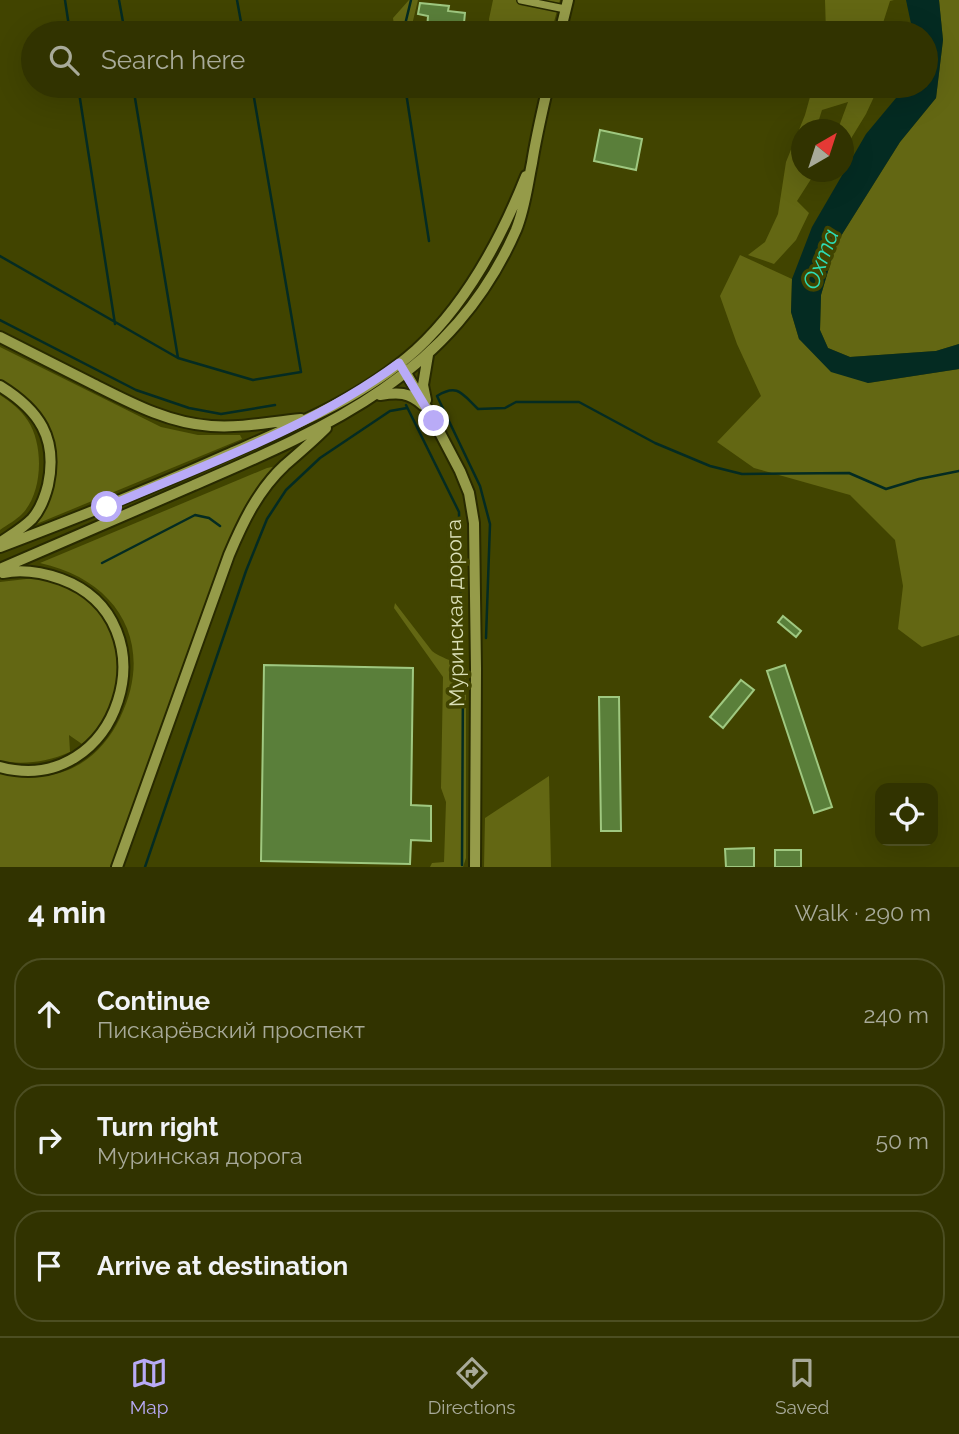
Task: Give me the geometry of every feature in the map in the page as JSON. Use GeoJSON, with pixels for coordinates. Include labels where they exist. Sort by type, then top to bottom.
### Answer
{"type":"FeatureCollection","features":[{"type":"Feature","properties":{"kind":"street"},"geometry":{"type":"LineString","coordinates":[[521,0],[567,4]]}},
{"type":"Feature","properties":{"kind":"street"},"geometry":{"type":"LineString","coordinates":[[0,571],[284,446],[374,396],[428,355],[470,308],[494,272],[523,212],[545,98]]}},
{"type":"Feature","properties":{"kind":"street"},"geometry":{"type":"LineString","coordinates":[[0,545],[107,507],[311,418],[355,394],[399,363],[432,333],[466,290],[510,216],[531,165]]}},
{"type":"Feature","properties":{"kind":"street"},"geometry":{"type":"LineString","coordinates":[[0,337],[153,413],[185,423],[256,426],[311,418]]}},
{"type":"Feature","properties":{"kind":"street"},"geometry":{"type":"LineString","coordinates":[[428,355],[423,385],[428,410]]}},
{"type":"Feature","properties":{"kind":"street","name":"Муринская дорога"},"geometry":{"type":"LineString","coordinates":[[399,363],[428,410],[460,471],[469,494],[474,523],[475,867]]}},
{"type":"Feature","properties":{"kind":"street"},"geometry":{"type":"LineString","coordinates":[[0,386],[21,399],[38,418],[47,436],[51,458],[46,495],[39,509],[32,519],[0,545]]}},
{"type":"Feature","properties":{"kind":"street"},"geometry":{"type":"LineString","coordinates":[[374,396],[395,392],[407,394],[428,410]]}},
{"type":"Feature","properties":{"kind":"street"},"geometry":{"type":"LineString","coordinates":[[117,867],[244,520],[261,492],[283,467],[314,441],[333,420]]}},
{"type":"Feature","properties":{"kind":"street"},"geometry":{"type":"LineString","coordinates":[[0,571],[19,570],[47,574],[71,583],[91,595],[101,606],[117,634],[125,659],[125,672],[117,705],[98,739],[81,754],[64,764],[46,769],[23,771],[0,766]]}},
{"type":"Feature","properties":{"kind":"shaded area"},"geometry":{"type":"Polygon","coordinates":[[[409,0],[418,0],[413,21],[393,21],[393,18],[409,0]]]}},
{"type":"Feature","properties":{"kind":"shaded area"},"geometry":{"type":"Polygon","coordinates":[[[493,0],[560,0],[554,21],[489,19],[493,0]]]}},
{"type":"Feature","properties":{"kind":"shaded area"},"geometry":{"type":"Polygon","coordinates":[[[825,0],[894,0],[890,1],[884,21],[826,21],[825,0]]]}},
{"type":"Feature","properties":{"kind":"shaded area"},"geometry":{"type":"Polygon","coordinates":[[[939,0],[959,0],[959,344],[936,351],[850,357],[828,348],[820,330],[821,295],[836,244],[900,142],[938,98],[943,40],[939,0]]]}},
{"type":"Feature","properties":{"kind":"shaded area"},"geometry":{"type":"Polygon","coordinates":[[[810,98],[873,98],[854,134],[854,119],[842,119],[848,102],[822,110],[819,119],[803,119],[810,98]]]}},
{"type":"Feature","properties":{"kind":"shaded area"},"geometry":{"type":"Polygon","coordinates":[[[791,150],[791,182],[809,182],[797,201],[809,213],[796,240],[774,264],[748,255],[765,242],[778,214],[786,162],[791,150]]]}},
{"type":"Feature","properties":{"kind":"shaded area"},"geometry":{"type":"Polygon","coordinates":[[[740,255],[792,279],[791,312],[799,339],[868,383],[959,369],[959,635],[922,647],[898,629],[903,586],[895,540],[850,495],[754,468],[717,442],[761,396],[737,344],[720,296],[740,255]]]}},
{"type":"Feature","properties":{"kind":"shaded area"},"geometry":{"type":"Polygon","coordinates":[[[0,347],[161,427],[198,435],[240,435],[242,439],[34,525],[32,523],[40,512],[50,432],[40,413],[22,394],[0,380],[0,347]]]}},
{"type":"Feature","properties":{"kind":"shaded area"},"geometry":{"type":"Polygon","coordinates":[[[0,395],[28,421],[37,443],[39,469],[29,505],[20,516],[0,530],[0,395]]]}},
{"type":"Feature","properties":{"kind":"shaded area"},"geometry":{"type":"Polygon","coordinates":[[[277,466],[243,511],[223,558],[111,867],[0,867],[0,773],[51,775],[77,766],[92,755],[105,742],[120,718],[130,691],[134,665],[131,641],[123,619],[109,600],[90,584],[67,572],[40,563],[277,466]]]}},
{"type":"Feature","properties":{"kind":"shaded area"},"geometry":{"type":"Polygon","coordinates":[[[35,578],[77,592],[101,613],[115,643],[117,677],[114,694],[101,725],[82,744],[69,735],[70,752],[36,762],[0,761],[0,582],[35,578]]]}},
{"type":"Feature","properties":{"kind":"shaded area"},"geometry":{"type":"Polygon","coordinates":[[[395,603],[432,651],[453,662],[466,674],[466,858],[463,867],[430,867],[432,863],[444,862],[446,802],[441,788],[443,677],[394,608],[395,603]]]}},
{"type":"Feature","properties":{"kind":"shaded area"},"geometry":{"type":"Polygon","coordinates":[[[549,776],[551,867],[484,867],[485,818],[549,776]]]}},
{"type":"Feature","properties":{"kind":"water"},"geometry":{"type":"Polygon","coordinates":[[[906,0],[939,0],[943,40],[938,81],[938,21],[910,21],[906,0]]]}},
{"type":"Feature","properties":{"kind":"water","name":"Охта"},"geometry":{"type":"Polygon","coordinates":[[[896,98],[936,98],[900,142],[836,244],[821,295],[820,330],[828,348],[850,357],[936,351],[959,344],[959,369],[868,383],[831,372],[799,339],[791,312],[792,279],[812,227],[838,182],[854,182],[854,155],[866,134],[896,98]]]}},
{"type":"Feature","properties":{"kind":"building"},"geometry":{"type":"Polygon","coordinates":[[[420,3],[449,6],[448,11],[465,13],[464,21],[428,21],[428,16],[418,14],[420,3]]]}},
{"type":"Feature","properties":{"kind":"building"},"geometry":{"type":"Polygon","coordinates":[[[600,130],[642,139],[636,170],[594,161],[600,130]]]}},
{"type":"Feature","properties":{"kind":"building"},"geometry":{"type":"Polygon","coordinates":[[[783,616],[801,631],[796,637],[778,622],[783,616]]]}},
{"type":"Feature","properties":{"kind":"building"},"geometry":{"type":"Polygon","coordinates":[[[264,665],[413,668],[411,805],[431,806],[431,841],[411,840],[410,864],[261,861],[264,665]]]}},
{"type":"Feature","properties":{"kind":"building"},"geometry":{"type":"Polygon","coordinates":[[[785,665],[832,807],[814,813],[767,671],[785,665]]]}},
{"type":"Feature","properties":{"kind":"building"},"geometry":{"type":"Polygon","coordinates":[[[741,680],[754,690],[723,728],[710,717],[741,680]]]}},
{"type":"Feature","properties":{"kind":"building"},"geometry":{"type":"Polygon","coordinates":[[[599,697],[619,697],[621,831],[601,831],[599,697]]]}},
{"type":"Feature","properties":{"kind":"building"},"geometry":{"type":"Polygon","coordinates":[[[754,848],[754,867],[726,867],[725,849],[754,848]]]}},
{"type":"Feature","properties":{"kind":"building"},"geometry":{"type":"Polygon","coordinates":[[[775,850],[801,850],[801,867],[775,867],[775,850]]]}},
{"type":"Feature","properties":{"kind":"waterway"},"geometry":{"type":"LineString","coordinates":[[65,0],[68,21]]}},
{"type":"Feature","properties":{"kind":"waterway"},"geometry":{"type":"LineString","coordinates":[[119,0],[123,21]]}},
{"type":"Feature","properties":{"kind":"waterway"},"geometry":{"type":"LineString","coordinates":[[237,0],[241,21]]}},
{"type":"Feature","properties":{"kind":"waterway"},"geometry":{"type":"LineString","coordinates":[[406,21],[411,0]]}},
{"type":"Feature","properties":{"kind":"waterway"},"geometry":{"type":"LineString","coordinates":[[80,98],[115,324]]}},
{"type":"Feature","properties":{"kind":"waterway"},"geometry":{"type":"LineString","coordinates":[[135,98],[178,358]]}},
{"type":"Feature","properties":{"kind":"waterway"},"geometry":{"type":"LineString","coordinates":[[0,256],[178,358],[253,380],[301,372],[254,98]]}},
{"type":"Feature","properties":{"kind":"waterway"},"geometry":{"type":"LineString","coordinates":[[407,98],[429,241]]}},
{"type":"Feature","properties":{"kind":"waterway"},"geometry":{"type":"LineString","coordinates":[[0,320],[136,390],[189,408],[221,414],[275,405]]}},
{"type":"Feature","properties":{"kind":"waterway"},"geometry":{"type":"LineString","coordinates":[[486,638],[490,524],[480,486],[437,396],[444,392],[455,390],[478,409],[505,408],[516,402],[579,402],[655,443],[710,466],[742,474],[849,473],[886,489],[959,471]]}},
{"type":"Feature","properties":{"kind":"waterway"},"geometry":{"type":"LineString","coordinates":[[406,405],[459,512],[461,619]]}},
{"type":"Feature","properties":{"kind":"waterway"},"geometry":{"type":"LineString","coordinates":[[145,867],[246,571],[267,519],[286,490],[320,458],[390,411],[407,408]]}},
{"type":"Feature","properties":{"kind":"waterway"},"geometry":{"type":"LineString","coordinates":[[102,563],[195,515],[209,518],[220,526]]}},
{"type":"Feature","properties":{"kind":"waterway"},"geometry":{"type":"LineString","coordinates":[[462,865],[463,675]]}},
{"type":"Feature","properties":{"kind":"route"},"geometry":{"type":"LineString","coordinates":[[107,507],[311,418],[355,394],[399,363],[434,421]]}}]}
